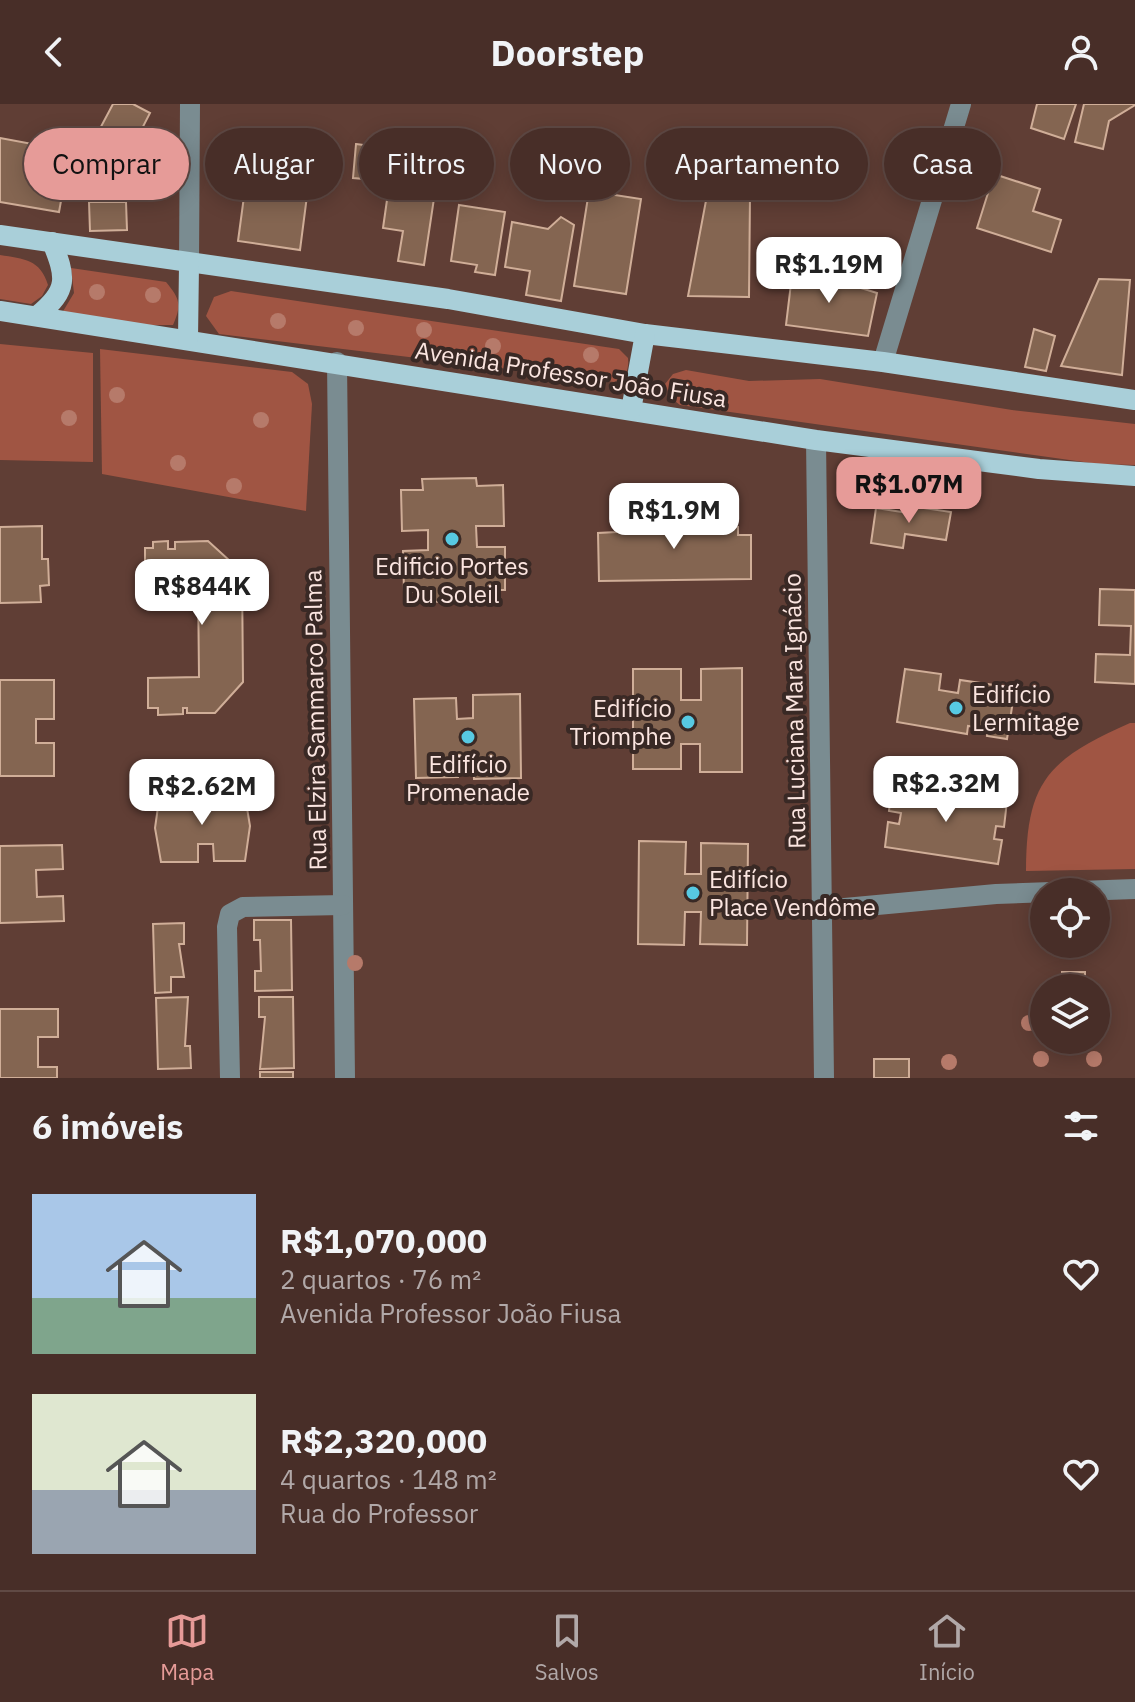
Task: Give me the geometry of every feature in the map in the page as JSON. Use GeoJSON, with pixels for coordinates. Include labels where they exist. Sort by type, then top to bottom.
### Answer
{"type":"FeatureCollection","features":[{"type":"Feature","properties":{"kind":"main road"},"geometry":{"type":"LineString","coordinates":[[0,235],[189,265],[448,299],[645,334],[883,362],[1135,400]]}},
{"type":"Feature","properties":{"kind":"main road"},"geometry":{"type":"LineString","coordinates":[[38,315],[56,301],[63,284],[61,266],[52,242]]}},
{"type":"Feature","properties":{"kind":"main road"},"geometry":{"type":"LineString","coordinates":[[188,339],[189,265]]}},
{"type":"Feature","properties":{"kind":"main road","name":"Avenida Professor João Fiusa"},"geometry":{"type":"LineString","coordinates":[[0,311],[816,440],[1039,469],[1135,476]]}},
{"type":"Feature","properties":{"kind":"main road"},"geometry":{"type":"LineString","coordinates":[[631,410],[645,334]]}},
{"type":"Feature","properties":{"kind":"street"},"geometry":{"type":"LineString","coordinates":[[189,265],[190,104]]}},
{"type":"Feature","properties":{"kind":"street"},"geometry":{"type":"LineString","coordinates":[[883,362],[961,104]]}},
{"type":"Feature","properties":{"kind":"street","name":"Rua Elzira Sammarco Palma"},"geometry":{"type":"LineString","coordinates":[[337,362],[345,1078]]}},
{"type":"Feature","properties":{"kind":"street","name":"Rua Luciana Mara Ignácio"},"geometry":{"type":"LineString","coordinates":[[816,440],[824,1078]]}},
{"type":"Feature","properties":{"kind":"street"},"geometry":{"type":"LineString","coordinates":[[823,910],[996,894],[1135,889]]}},
{"type":"Feature","properties":{"kind":"street"},"geometry":{"type":"LineString","coordinates":[[230,1078],[227,927],[230,914],[243,907],[343,905]]}},
{"type":"Feature","properties":{"kind":"shaded area"},"geometry":{"type":"Polygon","coordinates":[[[0,255],[24,259],[36,265],[48,285],[42,296],[31,304],[0,299],[0,255]]]}},
{"type":"Feature","properties":{"kind":"shaded area"},"geometry":{"type":"Polygon","coordinates":[[[71,268],[166,282],[178,302],[173,325],[149,325],[62,313],[74,293],[71,268]]]}},
{"type":"Feature","properties":{"kind":"shaded area"},"geometry":{"type":"Polygon","coordinates":[[[231,291],[619,349],[628,358],[628,366],[626,373],[614,382],[219,334],[206,316],[214,297],[231,291]]]}},
{"type":"Feature","properties":{"kind":"shaded area"},"geometry":{"type":"Polygon","coordinates":[[[0,344],[93,353],[93,462],[0,460],[0,344]]]}},
{"type":"Feature","properties":{"kind":"shaded area"},"geometry":{"type":"Polygon","coordinates":[[[100,349],[292,372],[308,384],[312,404],[306,511],[102,474],[100,349]]]}},
{"type":"Feature","properties":{"kind":"shaded area"},"geometry":{"type":"Polygon","coordinates":[[[686,370],[749,381],[820,379],[1012,410],[1135,424],[1135,465],[1098,464],[680,405],[671,398],[665,384],[673,374],[686,370]]]}},
{"type":"Feature","properties":{"kind":"shaded area"},"geometry":{"type":"Polygon","coordinates":[[[1135,723],[1135,869],[1026,871],[1031,815],[1048,777],[1061,762],[1080,749],[1135,723]]]}},
{"type":"Feature","properties":{"kind":"building"},"geometry":{"type":"Polygon","coordinates":[[[113,104],[133,104],[150,113],[142,128],[100,128],[113,104]]]}},
{"type":"Feature","properties":{"kind":"building"},"geometry":{"type":"Polygon","coordinates":[[[1037,104],[1076,104],[1064,139],[1031,128],[1037,104]]]}},
{"type":"Feature","properties":{"kind":"building"},"geometry":{"type":"Polygon","coordinates":[[[1084,104],[1135,105],[1109,121],[1103,149],[1075,142],[1084,104]]]}},
{"type":"Feature","properties":{"kind":"building"},"geometry":{"type":"Polygon","coordinates":[[[0,138],[24,142],[24,200],[61,200],[59,212],[0,202],[0,138]]]}},
{"type":"Feature","properties":{"kind":"building"},"geometry":{"type":"Polygon","coordinates":[[[356,144],[359,144],[359,179],[353,178],[356,144]]]}},
{"type":"Feature","properties":{"kind":"building"},"geometry":{"type":"Polygon","coordinates":[[[1001,176],[1040,189],[1033,211],[1061,220],[1051,252],[977,228],[986,200],[1001,200],[1001,176]]]}},
{"type":"Feature","properties":{"kind":"building"},"geometry":{"type":"Polygon","coordinates":[[[641,199],[626,294],[574,286],[588,200],[641,199]]]}},
{"type":"Feature","properties":{"kind":"building"},"geometry":{"type":"Polygon","coordinates":[[[244,200],[306,200],[300,250],[238,241],[244,200]]]}},
{"type":"Feature","properties":{"kind":"building"},"geometry":{"type":"Polygon","coordinates":[[[387,200],[434,200],[424,265],[398,261],[403,231],[383,228],[387,200]]]}},
{"type":"Feature","properties":{"kind":"building"},"geometry":{"type":"Polygon","coordinates":[[[706,200],[750,200],[749,297],[688,296],[706,200]]]}},
{"type":"Feature","properties":{"kind":"building"},"geometry":{"type":"Polygon","coordinates":[[[89,202],[126,202],[127,230],[90,231],[89,202]]]}},
{"type":"Feature","properties":{"kind":"building"},"geometry":{"type":"Polygon","coordinates":[[[459,205],[505,212],[495,275],[475,272],[477,265],[451,261],[459,205]]]}},
{"type":"Feature","properties":{"kind":"building"},"geometry":{"type":"Polygon","coordinates":[[[561,217],[574,225],[561,301],[526,295],[530,271],[505,267],[512,222],[548,229],[561,217]]]}},
{"type":"Feature","properties":{"kind":"building"},"geometry":{"type":"Polygon","coordinates":[[[793,267],[877,293],[868,336],[786,325],[793,267]]]}},
{"type":"Feature","properties":{"kind":"building"},"geometry":{"type":"Polygon","coordinates":[[[1099,279],[1130,280],[1122,375],[1061,366],[1099,279]]]}},
{"type":"Feature","properties":{"kind":"building"},"geometry":{"type":"Polygon","coordinates":[[[1034,329],[1055,336],[1046,371],[1025,367],[1034,329]]]}},
{"type":"Feature","properties":{"kind":"building","name":"Edificio Portes Du Soleil"},"geometry":{"type":"Polygon","coordinates":[[[476,478],[477,486],[503,485],[504,526],[476,526],[477,547],[505,547],[505,590],[483,590],[484,601],[422,602],[422,592],[404,592],[403,551],[428,550],[428,530],[402,531],[401,490],[423,490],[422,479],[476,478]]]}},
{"type":"Feature","properties":{"kind":"building"},"geometry":{"type":"Polygon","coordinates":[[[910,506],[951,512],[946,540],[905,534],[903,548],[871,543],[876,508],[909,513],[910,506]]]}},
{"type":"Feature","properties":{"kind":"building"},"geometry":{"type":"Polygon","coordinates":[[[723,516],[723,527],[738,527],[738,535],[751,535],[751,579],[599,581],[598,533],[616,532],[616,525],[627,525],[626,518],[723,516]]]}},
{"type":"Feature","properties":{"kind":"building"},"geometry":{"type":"Polygon","coordinates":[[[42,526],[42,559],[48,559],[49,585],[40,586],[41,602],[0,603],[0,527],[42,526]]]}},
{"type":"Feature","properties":{"kind":"building"},"geometry":{"type":"Polygon","coordinates":[[[168,541],[168,549],[175,549],[175,542],[208,541],[242,572],[243,682],[215,713],[187,713],[187,708],[183,708],[183,714],[158,715],[158,708],[148,708],[148,678],[199,677],[198,581],[145,581],[145,548],[153,548],[153,542],[168,541]]]}},
{"type":"Feature","properties":{"kind":"building"},"geometry":{"type":"Polygon","coordinates":[[[1100,589],[1135,590],[1135,684],[1095,682],[1096,654],[1130,655],[1131,626],[1099,625],[1100,589]]]}},
{"type":"Feature","properties":{"kind":"building","name":"Edifício Triomphe"},"geometry":{"type":"Polygon","coordinates":[[[742,668],[742,772],[700,772],[700,744],[681,744],[681,769],[633,769],[633,669],[681,669],[681,700],[701,700],[701,669],[742,668]]]}},
{"type":"Feature","properties":{"kind":"building","name":"Edifício Lermitage"},"geometry":{"type":"Polygon","coordinates":[[[905,669],[941,674],[939,690],[958,693],[960,680],[1015,688],[1007,739],[987,736],[988,729],[968,726],[967,734],[897,722],[905,669]]]}},
{"type":"Feature","properties":{"kind":"building"},"geometry":{"type":"Polygon","coordinates":[[[0,680],[54,680],[54,719],[36,719],[36,743],[54,743],[54,776],[0,776],[0,680]]]}},
{"type":"Feature","properties":{"kind":"building","name":"Edifício Promenade"},"geometry":{"type":"Polygon","coordinates":[[[520,694],[521,778],[474,779],[473,755],[457,755],[458,777],[416,778],[414,699],[456,698],[457,719],[473,718],[473,695],[520,694]]]}},
{"type":"Feature","properties":{"kind":"building"},"geometry":{"type":"Polygon","coordinates":[[[892,785],[1007,801],[1004,827],[996,826],[994,839],[1002,840],[998,864],[885,847],[888,822],[899,824],[901,813],[889,811],[892,785]]]}},
{"type":"Feature","properties":{"kind":"building"},"geometry":{"type":"Polygon","coordinates":[[[244,790],[250,826],[245,861],[214,861],[213,844],[198,844],[198,862],[161,862],[155,828],[160,793],[195,792],[195,808],[212,808],[212,792],[244,790]]]}},
{"type":"Feature","properties":{"kind":"building","name":"Edifício Place Vendôme"},"geometry":{"type":"Polygon","coordinates":[[[639,841],[686,842],[685,874],[701,874],[701,843],[748,844],[747,945],[700,944],[701,912],[685,912],[684,945],[638,944],[639,841]]]}},
{"type":"Feature","properties":{"kind":"building"},"geometry":{"type":"Polygon","coordinates":[[[62,845],[63,869],[36,870],[37,897],[63,896],[64,921],[0,923],[0,846],[62,845]]]}},
{"type":"Feature","properties":{"kind":"building"},"geometry":{"type":"Polygon","coordinates":[[[254,920],[291,920],[292,990],[255,991],[255,971],[261,971],[260,940],[254,940],[254,920]]]}},
{"type":"Feature","properties":{"kind":"building"},"geometry":{"type":"Polygon","coordinates":[[[184,923],[184,944],[179,944],[184,977],[171,977],[171,992],[155,993],[153,924],[184,923]]]}},
{"type":"Feature","properties":{"kind":"building"},"geometry":{"type":"Polygon","coordinates":[[[1062,972],[1085,972],[1085,974],[1062,972]]]}},
{"type":"Feature","properties":{"kind":"building"},"geometry":{"type":"Polygon","coordinates":[[[188,997],[185,1046],[190,1046],[191,1068],[158,1069],[156,998],[188,997]]]}},
{"type":"Feature","properties":{"kind":"building"},"geometry":{"type":"Polygon","coordinates":[[[259,997],[293,997],[294,1068],[260,1069],[265,1017],[259,1017],[259,997]]]}},
{"type":"Feature","properties":{"kind":"building"},"geometry":{"type":"Polygon","coordinates":[[[0,1009],[58,1009],[58,1037],[38,1037],[38,1067],[57,1067],[57,1078],[0,1078],[0,1009]]]}},
{"type":"Feature","properties":{"kind":"building"},"geometry":{"type":"Polygon","coordinates":[[[874,1059],[909,1059],[909,1078],[874,1078],[874,1059]]]}},
{"type":"Feature","properties":{"kind":"building"},"geometry":{"type":"Polygon","coordinates":[[[260,1072],[293,1072],[293,1078],[260,1078],[260,1072]]]}},
{"type":"Feature","properties":{"kind":"place","name":"Edificio Portes Du Soleil"},"geometry":{"type":"Point","coordinates":[452,539]}},
{"type":"Feature","properties":{"kind":"place","name":"Edifício Lermitage"},"geometry":{"type":"Point","coordinates":[956,708]}},
{"type":"Feature","properties":{"kind":"place","name":"Edifício Triomphe"},"geometry":{"type":"Point","coordinates":[688,722]}},
{"type":"Feature","properties":{"kind":"place","name":"Edifício Promenade"},"geometry":{"type":"Point","coordinates":[468,737]}},
{"type":"Feature","properties":{"kind":"place","name":"Edifício Place Vendôme"},"geometry":{"type":"Point","coordinates":[693,893]}}]}
